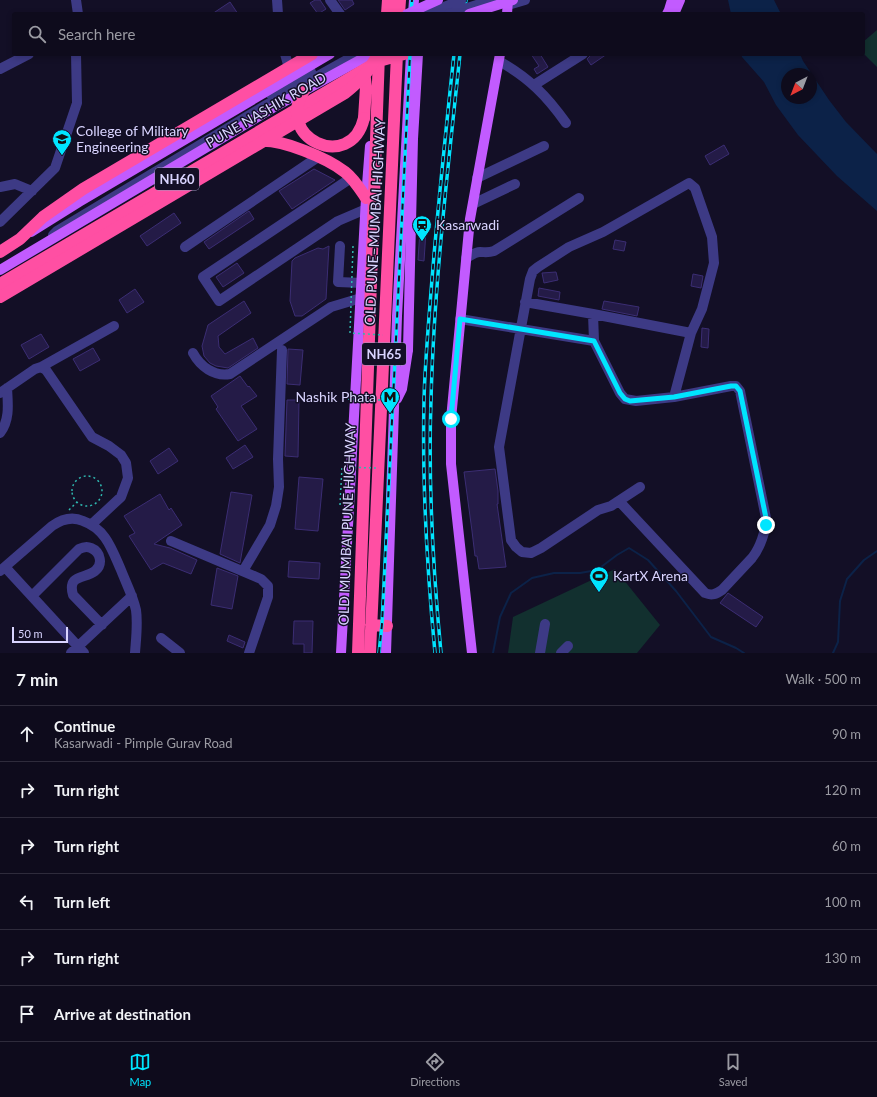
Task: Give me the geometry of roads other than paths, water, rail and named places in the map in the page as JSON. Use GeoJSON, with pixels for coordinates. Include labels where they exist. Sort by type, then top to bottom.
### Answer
{"type":"FeatureCollection","features":[{"type":"Feature","properties":{"kind":"highway"},"geometry":{"type":"LineString","coordinates":[[381,0],[382,12]]}},
{"type":"Feature","properties":{"kind":"highway"},"geometry":{"type":"LineString","coordinates":[[383,12],[388,0]]}},
{"type":"Feature","properties":{"kind":"highway"},"geometry":{"type":"LineString","coordinates":[[399,12],[400,0]]}},
{"type":"Feature","properties":{"kind":"highway","name":"PUNE NASHIK ROAD"},"geometry":{"type":"LineString","coordinates":[[0,252],[20,239],[43,217],[83,189],[309,56]]}},
{"type":"Feature","properties":{"kind":"highway"},"geometry":{"type":"LineString","coordinates":[[0,297],[345,93],[360,81],[370,70],[377,56]]}},
{"type":"Feature","properties":{"kind":"highway","name":"PUNE NASHIK ROAD"},"geometry":{"type":"LineString","coordinates":[[0,284],[364,71],[377,56]]}},
{"type":"Feature","properties":{"kind":"highway","name":"OLD MUMBAI PUNE HIGHWAY"},"geometry":{"type":"LineString","coordinates":[[358,653],[379,78],[377,56]]}},
{"type":"Feature","properties":{"kind":"highway","name":"OLD PUNE–MUMBAI HIGHWAY"},"geometry":{"type":"LineString","coordinates":[[370,653],[397,71],[396,56]]}},
{"type":"Feature","properties":{"kind":"highway"},"geometry":{"type":"LineString","coordinates":[[305,89],[300,96],[297,107],[299,126],[304,134],[312,141],[322,146],[339,146],[356,137],[362,129],[366,87],[364,71]]}},
{"type":"Feature","properties":{"kind":"highway"},"geometry":{"type":"LineString","coordinates":[[366,87],[379,78]]}},
{"type":"Feature","properties":{"kind":"highway"},"geometry":{"type":"LineString","coordinates":[[234,146],[253,141],[268,140],[291,146],[331,162],[357,183],[366,204]]}},
{"type":"Feature","properties":{"kind":"highway"},"geometry":{"type":"LineString","coordinates":[[371,625],[387,626]]}},
{"type":"Feature","properties":{"kind":"main road"},"geometry":{"type":"LineString","coordinates":[[413,12],[414,0]]}},
{"type":"Feature","properties":{"kind":"main road"},"geometry":{"type":"LineString","coordinates":[[411,12],[438,0]]}},
{"type":"Feature","properties":{"kind":"main road"},"geometry":{"type":"LineString","coordinates":[[668,12],[672,0]]}},
{"type":"Feature","properties":{"kind":"main road"},"geometry":{"type":"LineString","coordinates":[[675,12],[680,0]]}},
{"type":"Feature","properties":{"kind":"main road"},"geometry":{"type":"LineString","coordinates":[[478,12],[509,5]]}},
{"type":"Feature","properties":{"kind":"main road"},"geometry":{"type":"LineString","coordinates":[[20,239],[79,202],[327,56]]}},
{"type":"Feature","properties":{"kind":"main road"},"geometry":{"type":"LineString","coordinates":[[0,270],[305,89],[377,56]]}},
{"type":"Feature","properties":{"kind":"main road"},"geometry":{"type":"LineString","coordinates":[[386,653],[394,405],[411,56]]}},
{"type":"Feature","properties":{"kind":"main road"},"geometry":{"type":"LineString","coordinates":[[394,405],[402,389],[408,350],[413,139],[418,56]]}},
{"type":"Feature","properties":{"kind":"main road"},"geometry":{"type":"LineString","coordinates":[[472,653],[451,464],[451,419],[466,258],[473,204],[500,57]]}},
{"type":"Feature","properties":{"kind":"main road"},"geometry":{"type":"LineString","coordinates":[[341,653],[366,204],[373,108],[379,78]]}},
{"type":"Feature","properties":{"kind":"street"},"geometry":{"type":"LineString","coordinates":[[76,0],[78,12]]}},
{"type":"Feature","properties":{"kind":"street"},"geometry":{"type":"LineString","coordinates":[[277,0],[278,12]]}},
{"type":"Feature","properties":{"kind":"street"},"geometry":{"type":"LineString","coordinates":[[330,0],[339,12]]}},
{"type":"Feature","properties":{"kind":"street"},"geometry":{"type":"LineString","coordinates":[[432,12],[464,0]]}},
{"type":"Feature","properties":{"kind":"street"},"geometry":{"type":"LineString","coordinates":[[456,12],[492,0]]}},
{"type":"Feature","properties":{"kind":"street"},"geometry":{"type":"LineString","coordinates":[[509,5],[525,0]]}},
{"type":"Feature","properties":{"kind":"street"},"geometry":{"type":"LineString","coordinates":[[0,69],[25,56]]}},
{"type":"Feature","properties":{"kind":"street"},"geometry":{"type":"LineString","coordinates":[[0,222],[56,168],[77,103],[76,56]]}},
{"type":"Feature","properties":{"kind":"street"},"geometry":{"type":"LineString","coordinates":[[286,56],[289,68]]}},
{"type":"Feature","properties":{"kind":"street"},"geometry":{"type":"LineString","coordinates":[[42,226],[54,226],[65,220],[289,84],[339,56]]}},
{"type":"Feature","properties":{"kind":"street"},"geometry":{"type":"LineString","coordinates":[[49,241],[57,230],[70,222],[266,105],[353,56]]}},
{"type":"Feature","properties":{"kind":"street"},"geometry":{"type":"LineString","coordinates":[[534,86],[580,56]]}},
{"type":"Feature","properties":{"kind":"street"},"geometry":{"type":"LineString","coordinates":[[500,57],[534,86],[553,105],[566,123]]}},
{"type":"Feature","properties":{"kind":"street"},"geometry":{"type":"LineString","coordinates":[[477,178],[544,146]]}},
{"type":"Feature","properties":{"kind":"street"},"geometry":{"type":"LineString","coordinates":[[185,247],[318,157]]}},
{"type":"Feature","properties":{"kind":"street"},"geometry":{"type":"LineString","coordinates":[[351,178],[203,277],[219,300],[366,204]]}},
{"type":"Feature","properties":{"kind":"street"},"geometry":{"type":"LineString","coordinates":[[640,487],[611,506],[598,510],[541,548],[530,553],[522,552],[511,540],[499,447],[530,279],[533,272],[538,267],[569,247],[603,232],[689,182],[695,188],[712,237],[714,257],[705,301],[691,333],[674,397]]}},
{"type":"Feature","properties":{"kind":"street"},"geometry":{"type":"LineString","coordinates":[[0,187],[15,184],[32,191]]}},
{"type":"Feature","properties":{"kind":"street"},"geometry":{"type":"LineString","coordinates":[[473,204],[516,184]]}},
{"type":"Feature","properties":{"kind":"street"},"geometry":{"type":"LineString","coordinates":[[466,258],[479,252],[489,253],[494,251],[579,198]]}},
{"type":"Feature","properties":{"kind":"street"},"geometry":{"type":"LineString","coordinates":[[340,246],[338,282],[362,283]]}},
{"type":"Feature","properties":{"kind":"street"},"geometry":{"type":"LineString","coordinates":[[193,352],[198,362],[205,368],[222,375],[230,374],[331,307],[361,298]]}},
{"type":"Feature","properties":{"kind":"street"},"geometry":{"type":"LineString","coordinates":[[526,302],[691,333]]}},
{"type":"Feature","properties":{"kind":"street"},"geometry":{"type":"LineString","coordinates":[[594,314],[594,341],[620,393],[625,399],[636,401],[674,397],[736,386],[740,391],[766,518],[766,525],[756,552],[722,590],[717,594],[710,595],[705,593],[619,501]]}},
{"type":"Feature","properties":{"kind":"street"},"geometry":{"type":"LineString","coordinates":[[460,319],[594,341]]}},
{"type":"Feature","properties":{"kind":"street"},"geometry":{"type":"LineString","coordinates":[[0,433],[8,414],[4,391],[35,369],[114,326]]}},
{"type":"Feature","properties":{"kind":"street"},"geometry":{"type":"LineString","coordinates":[[244,571],[270,525],[276,506],[279,487],[278,459],[282,350]]}},
{"type":"Feature","properties":{"kind":"street"},"geometry":{"type":"LineString","coordinates":[[41,367],[46,370],[92,437],[109,446],[121,455],[126,463],[128,478],[121,497],[92,524]]}},
{"type":"Feature","properties":{"kind":"street"},"geometry":{"type":"LineString","coordinates":[[132,596],[78,651],[32,596],[2,569],[60,520],[68,518],[79,519],[92,524],[100,530],[107,540],[132,596],[137,624],[135,653]]}},
{"type":"Feature","properties":{"kind":"street"},"geometry":{"type":"LineString","coordinates":[[171,541],[244,571],[261,579],[268,586],[268,597],[249,653]]}},
{"type":"Feature","properties":{"kind":"street"},"geometry":{"type":"LineString","coordinates":[[32,596],[79,549],[88,547],[93,549],[100,556],[97,569],[91,574],[79,577],[72,584],[71,589],[73,595],[102,625]]}},
{"type":"Feature","properties":{"kind":"street"},"geometry":{"type":"LineString","coordinates":[[540,653],[545,624]]}},
{"type":"Feature","properties":{"kind":"street"},"geometry":{"type":"LineString","coordinates":[[161,638],[180,653]]}},
{"type":"Feature","properties":{"kind":"water"},"geometry":{"type":"Polygon","coordinates":[[[728,0],[774,0],[780,12],[731,12],[728,0]]]}},
{"type":"Feature","properties":{"kind":"water"},"geometry":{"type":"Polygon","coordinates":[[[742,56],[801,56],[808,68],[781,68],[781,104],[817,104],[817,82],[846,122],[877,154],[877,211],[837,176],[798,135],[776,105],[764,82],[742,56]]]}},
{"type":"Feature","properties":{"kind":"waterway"},"geometry":{"type":"LineString","coordinates":[[493,653],[500,617],[511,593],[532,578],[554,573],[580,573],[597,570],[629,548],[648,560],[676,591],[711,637],[744,653]]}},
{"type":"Feature","properties":{"kind":"waterway"},"geometry":{"type":"LineString","coordinates":[[833,653],[838,642],[840,601],[847,579],[864,560],[877,551]]}},
{"type":"Feature","properties":{"kind":"railway"},"geometry":{"type":"LineString","coordinates":[[411,12],[412,0]]}},
{"type":"Feature","properties":{"kind":"railway"},"geometry":{"type":"LineString","coordinates":[[458,12],[459,0]]}},
{"type":"Feature","properties":{"kind":"railway"},"geometry":{"type":"LineString","coordinates":[[464,12],[466,0]]}},
{"type":"Feature","properties":{"kind":"railway"},"geometry":{"type":"LineString","coordinates":[[379,653],[382,624],[410,56]]}},
{"type":"Feature","properties":{"kind":"railway"},"geometry":{"type":"LineString","coordinates":[[435,653],[426,526],[424,400],[434,251],[454,56]]}},
{"type":"Feature","properties":{"kind":"railway"},"geometry":{"type":"LineString","coordinates":[[441,653],[432,526],[430,463],[431,400],[438,270],[460,56]]}},
{"type":"Feature","properties":{"kind":"place","name":"College of Military Engineering"},"geometry":{"type":"Point","coordinates":[62,156]}},
{"type":"Feature","properties":{"kind":"place","name":"Kasarwadi"},"geometry":{"type":"Point","coordinates":[422,242]}},
{"type":"Feature","properties":{"kind":"place","name":"Nashik Phata"},"geometry":{"type":"Point","coordinates":[390,414]}},
{"type":"Feature","properties":{"kind":"place","name":"KartX Arena"},"geometry":{"type":"Point","coordinates":[599,593]}}]}
